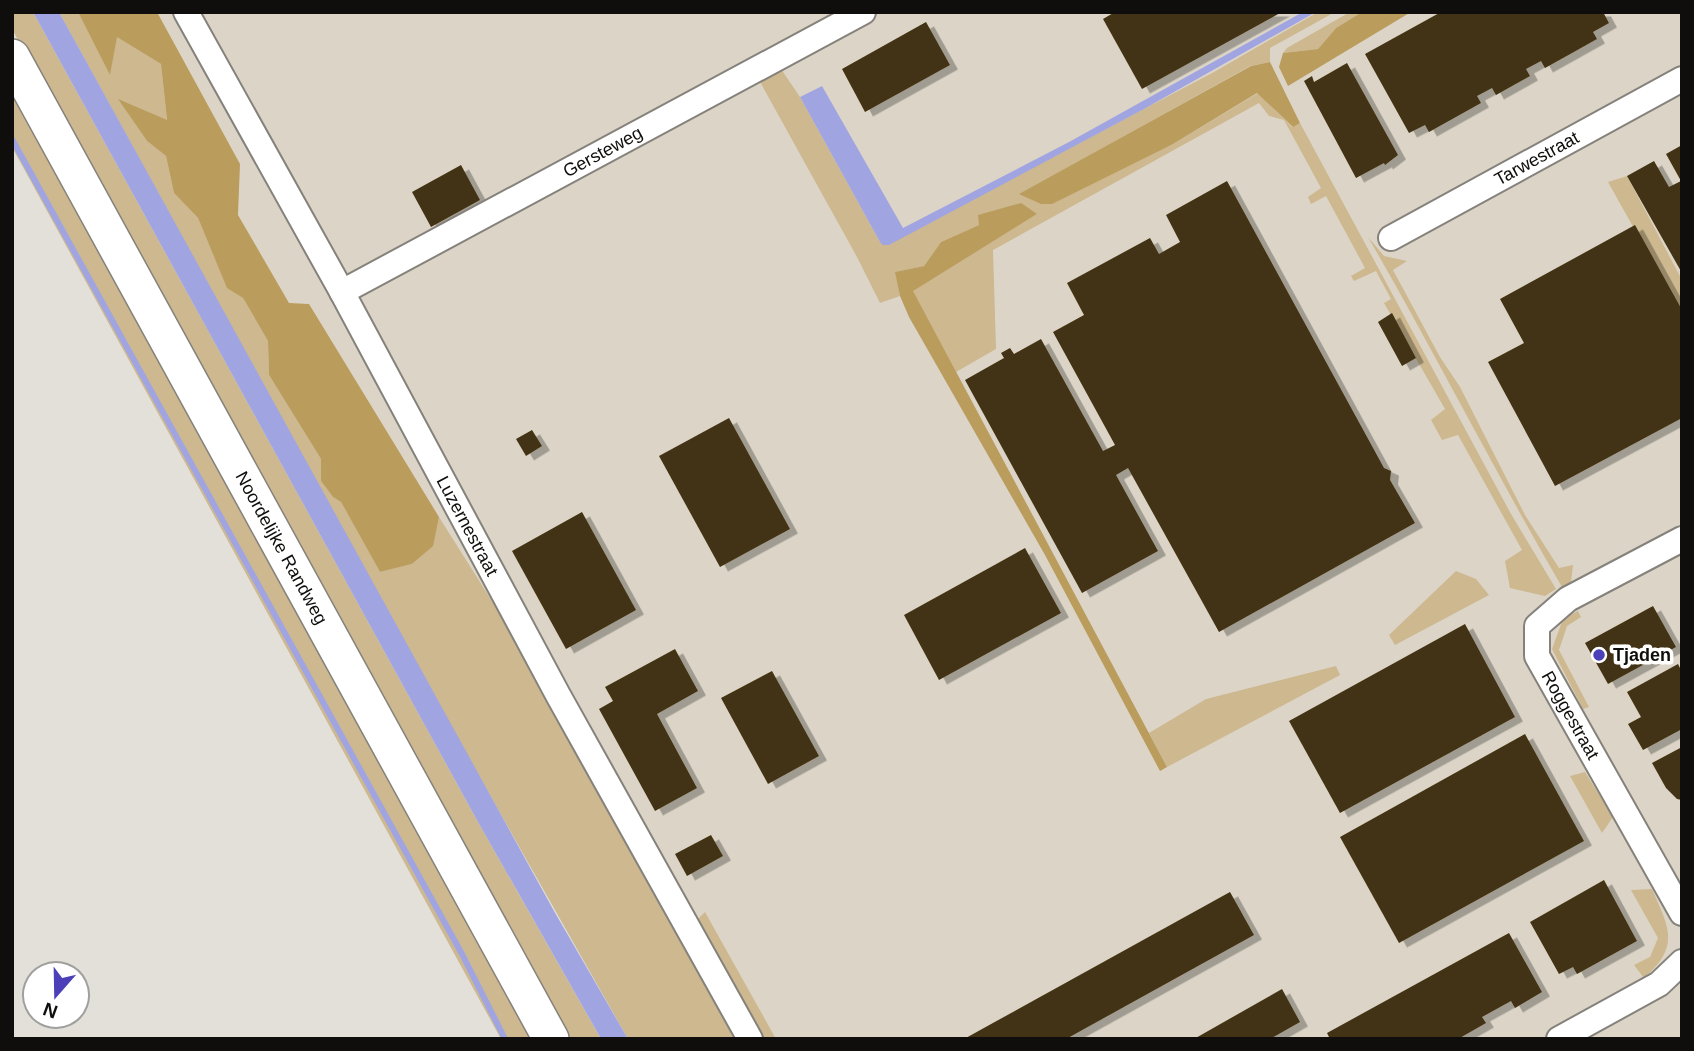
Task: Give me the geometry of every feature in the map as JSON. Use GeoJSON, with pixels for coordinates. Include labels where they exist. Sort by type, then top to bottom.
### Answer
{"type":"FeatureCollection","features":[{"type":"Feature","properties":{"kind":"main road","name":"Noordelijke Randweg"},"geometry":{"type":"LineString","coordinates":[[12,57],[551,1039]]}},
{"type":"Feature","properties":{"kind":"street","name":"Luzernestraat"},"geometry":{"type":"LineString","coordinates":[[186,12],[342,292],[558,695],[750,1039]]}},
{"type":"Feature","properties":{"kind":"street","name":"Gersteweg"},"geometry":{"type":"LineString","coordinates":[[342,292],[863,12]]}},
{"type":"Feature","properties":{"kind":"street","name":"Tarwestraat"},"geometry":{"type":"LineString","coordinates":[[1391,238],[1682,79]]}},
{"type":"Feature","properties":{"kind":"street","name":"Roggestraat"},"geometry":{"type":"LineString","coordinates":[[1682,539],[1569,599],[1536,626],[1537,656],[1682,913]]}},
{"type":"Feature","properties":{"kind":"street"},"geometry":{"type":"LineString","coordinates":[[1559,1039],[1659,984],[1682,962]]}},
{"type":"Feature","properties":{"kind":"shaded area"},"geometry":{"type":"Polygon","coordinates":[[[12,12],[33,12],[478,822],[601,1039],[566,1039],[12,29],[12,12]]]}},
{"type":"Feature","properties":{"kind":"shaded area"},"geometry":{"type":"Polygon","coordinates":[[[59,12],[1682,12],[1682,1039],[628,1039],[431,691],[59,12]]]}},
{"type":"Feature","properties":{"kind":"shaded area"},"geometry":{"type":"Polygon","coordinates":[[[59,12],[78,12],[110,74],[116,36],[161,64],[167,121],[119,100],[147,141],[166,156],[174,193],[198,218],[227,287],[243,298],[268,341],[269,375],[321,459],[321,481],[333,497],[341,502],[380,572],[412,564],[432,546],[439,517],[512,633],[604,803],[717,1000],[736,1039],[628,1039],[431,691],[59,12]]]}},
{"type":"Feature","properties":{"kind":"shaded area"},"geometry":{"type":"Polygon","coordinates":[[[78,12],[157,12],[240,164],[238,215],[289,303],[309,304],[439,517],[433,546],[412,564],[380,572],[341,502],[333,497],[321,481],[321,459],[269,375],[268,341],[243,298],[227,288],[198,218],[174,193],[166,156],[147,141],[118,99],[167,120],[161,64],[117,37],[110,75],[78,12]]]}},
{"type":"Feature","properties":{"kind":"shaded area"},"geometry":{"type":"Polygon","coordinates":[[[1318,12],[1335,12],[1270,48],[1270,62],[1250,66],[1020,194],[1173,144],[1258,93],[1292,127],[1300,123],[1511,514],[1556,589],[1545,596],[1510,588],[1505,561],[1522,550],[1458,435],[1442,440],[1431,420],[1445,409],[1384,303],[1391,299],[1376,271],[1354,281],[1351,276],[1365,268],[1326,196],[1311,204],[1308,197],[1321,188],[1284,120],[1269,116],[1259,103],[993,250],[996,349],[956,372],[912,290],[1037,214],[979,225],[941,242],[924,266],[896,272],[900,296],[880,303],[759,80],[781,69],[800,97],[880,242],[926,224],[1214,72],[1318,12]]]}},
{"type":"Feature","properties":{"kind":"shaded area"},"geometry":{"type":"Polygon","coordinates":[[[1350,12],[1362,12],[1336,28],[1318,49],[1283,53],[1287,48],[1350,12]]]}},
{"type":"Feature","properties":{"kind":"shaded area"},"geometry":{"type":"Polygon","coordinates":[[[1362,12],[1411,12],[1288,86],[1279,67],[1283,53],[1318,49],[1336,28],[1362,12]]]}},
{"type":"Feature","properties":{"kind":"shaded area"},"geometry":{"type":"Polygon","coordinates":[[[1270,62],[1300,123],[1293,127],[1257,93],[1173,144],[1052,204],[1041,204],[1019,194],[1251,66],[1270,62]]]}},
{"type":"Feature","properties":{"kind":"shaded area"},"geometry":{"type":"Polygon","coordinates":[[[12,86],[536,1039],[501,1039],[12,147],[12,86]]]}},
{"type":"Feature","properties":{"kind":"shaded area"},"geometry":{"type":"Polygon","coordinates":[[[1627,176],[1682,280],[1682,314],[1608,182],[1627,176]]]}},
{"type":"Feature","properties":{"kind":"shaded area"},"geometry":{"type":"Polygon","coordinates":[[[1021,203],[1037,214],[913,291],[1167,767],[1160,771],[1045,555],[909,317],[900,296],[895,272],[924,266],[941,242],[979,225],[978,215],[1021,203]]]}},
{"type":"Feature","properties":{"kind":"shaded area"},"geometry":{"type":"Polygon","coordinates":[[[1368,237],[1384,256],[1407,261],[1393,270],[1440,357],[1460,387],[1525,515],[1559,568],[1573,565],[1571,582],[1562,587],[1368,237]]]}},
{"type":"Feature","properties":{"kind":"shaded area"},"geometry":{"type":"Polygon","coordinates":[[[1456,571],[1476,579],[1489,595],[1395,645],[1389,635],[1456,571]]]}},
{"type":"Feature","properties":{"kind":"shaded area"},"geometry":{"type":"Polygon","coordinates":[[[1578,611],[1581,617],[1567,626],[1559,650],[1589,707],[1583,709],[1552,649],[1563,619],[1578,611]]]}},
{"type":"Feature","properties":{"kind":"shaded area"},"geometry":{"type":"Polygon","coordinates":[[[1336,666],[1340,675],[1167,767],[1149,733],[1206,699],[1336,666]]]}},
{"type":"Feature","properties":{"kind":"shaded area"},"geometry":{"type":"Polygon","coordinates":[[[1585,772],[1613,817],[1602,833],[1570,776],[1585,772]]]}},
{"type":"Feature","properties":{"kind":"shaded area"},"geometry":{"type":"Polygon","coordinates":[[[1652,889],[1667,926],[1668,936],[1663,956],[1644,978],[1634,965],[1650,957],[1658,938],[1631,890],[1652,889]]]}},
{"type":"Feature","properties":{"kind":"shaded area"},"geometry":{"type":"Polygon","coordinates":[[[705,912],[776,1039],[764,1039],[698,919],[705,912]]]}},
{"type":"Feature","properties":{"kind":"water"},"geometry":{"type":"Polygon","coordinates":[[[33,12],[59,12],[554,911],[628,1039],[600,1037],[478,822],[33,12]]]}},
{"type":"Feature","properties":{"kind":"water"},"geometry":{"type":"Polygon","coordinates":[[[1303,12],[1316,12],[1144,109],[889,245],[880,242],[800,97],[822,86],[903,228],[1069,142],[1303,12]]]}},
{"type":"Feature","properties":{"kind":"building"},"geometry":{"type":"Polygon","coordinates":[[[1115,12],[1282,12],[1142,89],[1103,19],[1115,12]]]}},
{"type":"Feature","properties":{"kind":"building"},"geometry":{"type":"Polygon","coordinates":[[[1441,12],[1603,12],[1609,23],[1593,32],[1597,39],[1545,68],[1541,61],[1526,69],[1530,76],[1496,95],[1492,88],[1477,96],[1481,103],[1429,132],[1425,125],[1409,133],[1365,54],[1441,12]]]}},
{"type":"Feature","properties":{"kind":"building"},"geometry":{"type":"Polygon","coordinates":[[[926,22],[950,65],[865,112],[842,69],[926,22]]]}},
{"type":"Feature","properties":{"kind":"building"},"geometry":{"type":"Polygon","coordinates":[[[1347,63],[1398,155],[1385,165],[1384,163],[1356,178],[1304,81],[1312,76],[1314,82],[1347,63]]]}},
{"type":"Feature","properties":{"kind":"building"},"geometry":{"type":"Polygon","coordinates":[[[1682,145],[1682,273],[1627,176],[1654,161],[1669,187],[1681,181],[1666,154],[1682,145]]]}},
{"type":"Feature","properties":{"kind":"building"},"geometry":{"type":"Polygon","coordinates":[[[461,165],[480,200],[431,227],[412,192],[461,165]]]}},
{"type":"Feature","properties":{"kind":"building"},"geometry":{"type":"Polygon","coordinates":[[[1227,181],[1384,468],[1391,471],[1390,480],[1415,523],[1219,632],[1128,468],[1116,475],[1158,551],[1082,593],[965,380],[1004,358],[1001,353],[1010,348],[1014,354],[1041,339],[1103,451],[1115,445],[1053,332],[1084,315],[1067,283],[1150,238],[1159,254],[1180,242],[1166,215],[1227,181]]]}},
{"type":"Feature","properties":{"kind":"building"},"geometry":{"type":"Polygon","coordinates":[[[1635,225],[1682,310],[1682,418],[1555,486],[1488,362],[1524,343],[1500,299],[1635,225]]]}},
{"type":"Feature","properties":{"kind":"building"},"geometry":{"type":"Polygon","coordinates":[[[1392,313],[1416,358],[1402,366],[1378,322],[1392,313]]]}},
{"type":"Feature","properties":{"kind":"building"},"geometry":{"type":"Polygon","coordinates":[[[729,418],[790,529],[720,567],[659,456],[729,418]]]}},
{"type":"Feature","properties":{"kind":"building"},"geometry":{"type":"Polygon","coordinates":[[[532,430],[542,446],[526,456],[516,439],[532,430]]]}},
{"type":"Feature","properties":{"kind":"building"},"geometry":{"type":"Polygon","coordinates":[[[582,512],[636,610],[566,649],[512,551],[582,512]]]}},
{"type":"Feature","properties":{"kind":"building"},"geometry":{"type":"Polygon","coordinates":[[[1025,548],[1061,613],[939,680],[904,615],[1025,548]]]}},
{"type":"Feature","properties":{"kind":"building"},"geometry":{"type":"Polygon","coordinates":[[[1653,606],[1676,647],[1608,684],[1585,643],[1653,606]]]}},
{"type":"Feature","properties":{"kind":"building"},"geometry":{"type":"Polygon","coordinates":[[[1465,624],[1515,717],[1340,813],[1289,721],[1465,624]]]}},
{"type":"Feature","properties":{"kind":"building"},"geometry":{"type":"Polygon","coordinates":[[[675,649],[698,691],[657,714],[697,788],[655,811],[599,709],[613,701],[605,687],[675,649]]]}},
{"type":"Feature","properties":{"kind":"building"},"geometry":{"type":"Polygon","coordinates":[[[1678,664],[1682,672],[1682,729],[1643,750],[1628,724],[1641,717],[1627,692],[1678,664]]]}},
{"type":"Feature","properties":{"kind":"building"},"geometry":{"type":"Polygon","coordinates":[[[772,671],[819,756],[768,784],[721,698],[772,671]]]}},
{"type":"Feature","properties":{"kind":"building"},"geometry":{"type":"Polygon","coordinates":[[[1525,734],[1584,841],[1399,943],[1340,837],[1525,734]]]}},
{"type":"Feature","properties":{"kind":"building"},"geometry":{"type":"Polygon","coordinates":[[[1682,747],[1682,800],[1677,799],[1666,788],[1652,763],[1682,747]]]}},
{"type":"Feature","properties":{"kind":"building"},"geometry":{"type":"Polygon","coordinates":[[[711,835],[723,856],[687,876],[675,854],[711,835]]]}},
{"type":"Feature","properties":{"kind":"building"},"geometry":{"type":"Polygon","coordinates":[[[1604,880],[1637,941],[1577,974],[1573,967],[1559,974],[1530,922],[1604,880]]]}},
{"type":"Feature","properties":{"kind":"building"},"geometry":{"type":"Polygon","coordinates":[[[1230,892],[1254,935],[1066,1039],[964,1039],[1230,892]]]}},
{"type":"Feature","properties":{"kind":"building"},"geometry":{"type":"Polygon","coordinates":[[[1509,933],[1542,992],[1515,1008],[1511,1001],[1482,1017],[1486,1023],[1458,1039],[1330,1039],[1327,1033],[1509,933]]]}},
{"type":"Feature","properties":{"kind":"building"},"geometry":{"type":"Polygon","coordinates":[[[1282,989],[1300,1022],[1270,1039],[1194,1039],[1282,989]]]}},
{"type":"Feature","properties":{"kind":"waterway"},"geometry":{"type":"LineString","coordinates":[[12,139],[462,954],[505,1039]]}},
{"type":"Feature","properties":{"kind":"place","name":"Tjaden"},"geometry":{"type":"Point","coordinates":[1599,655]}}]}
